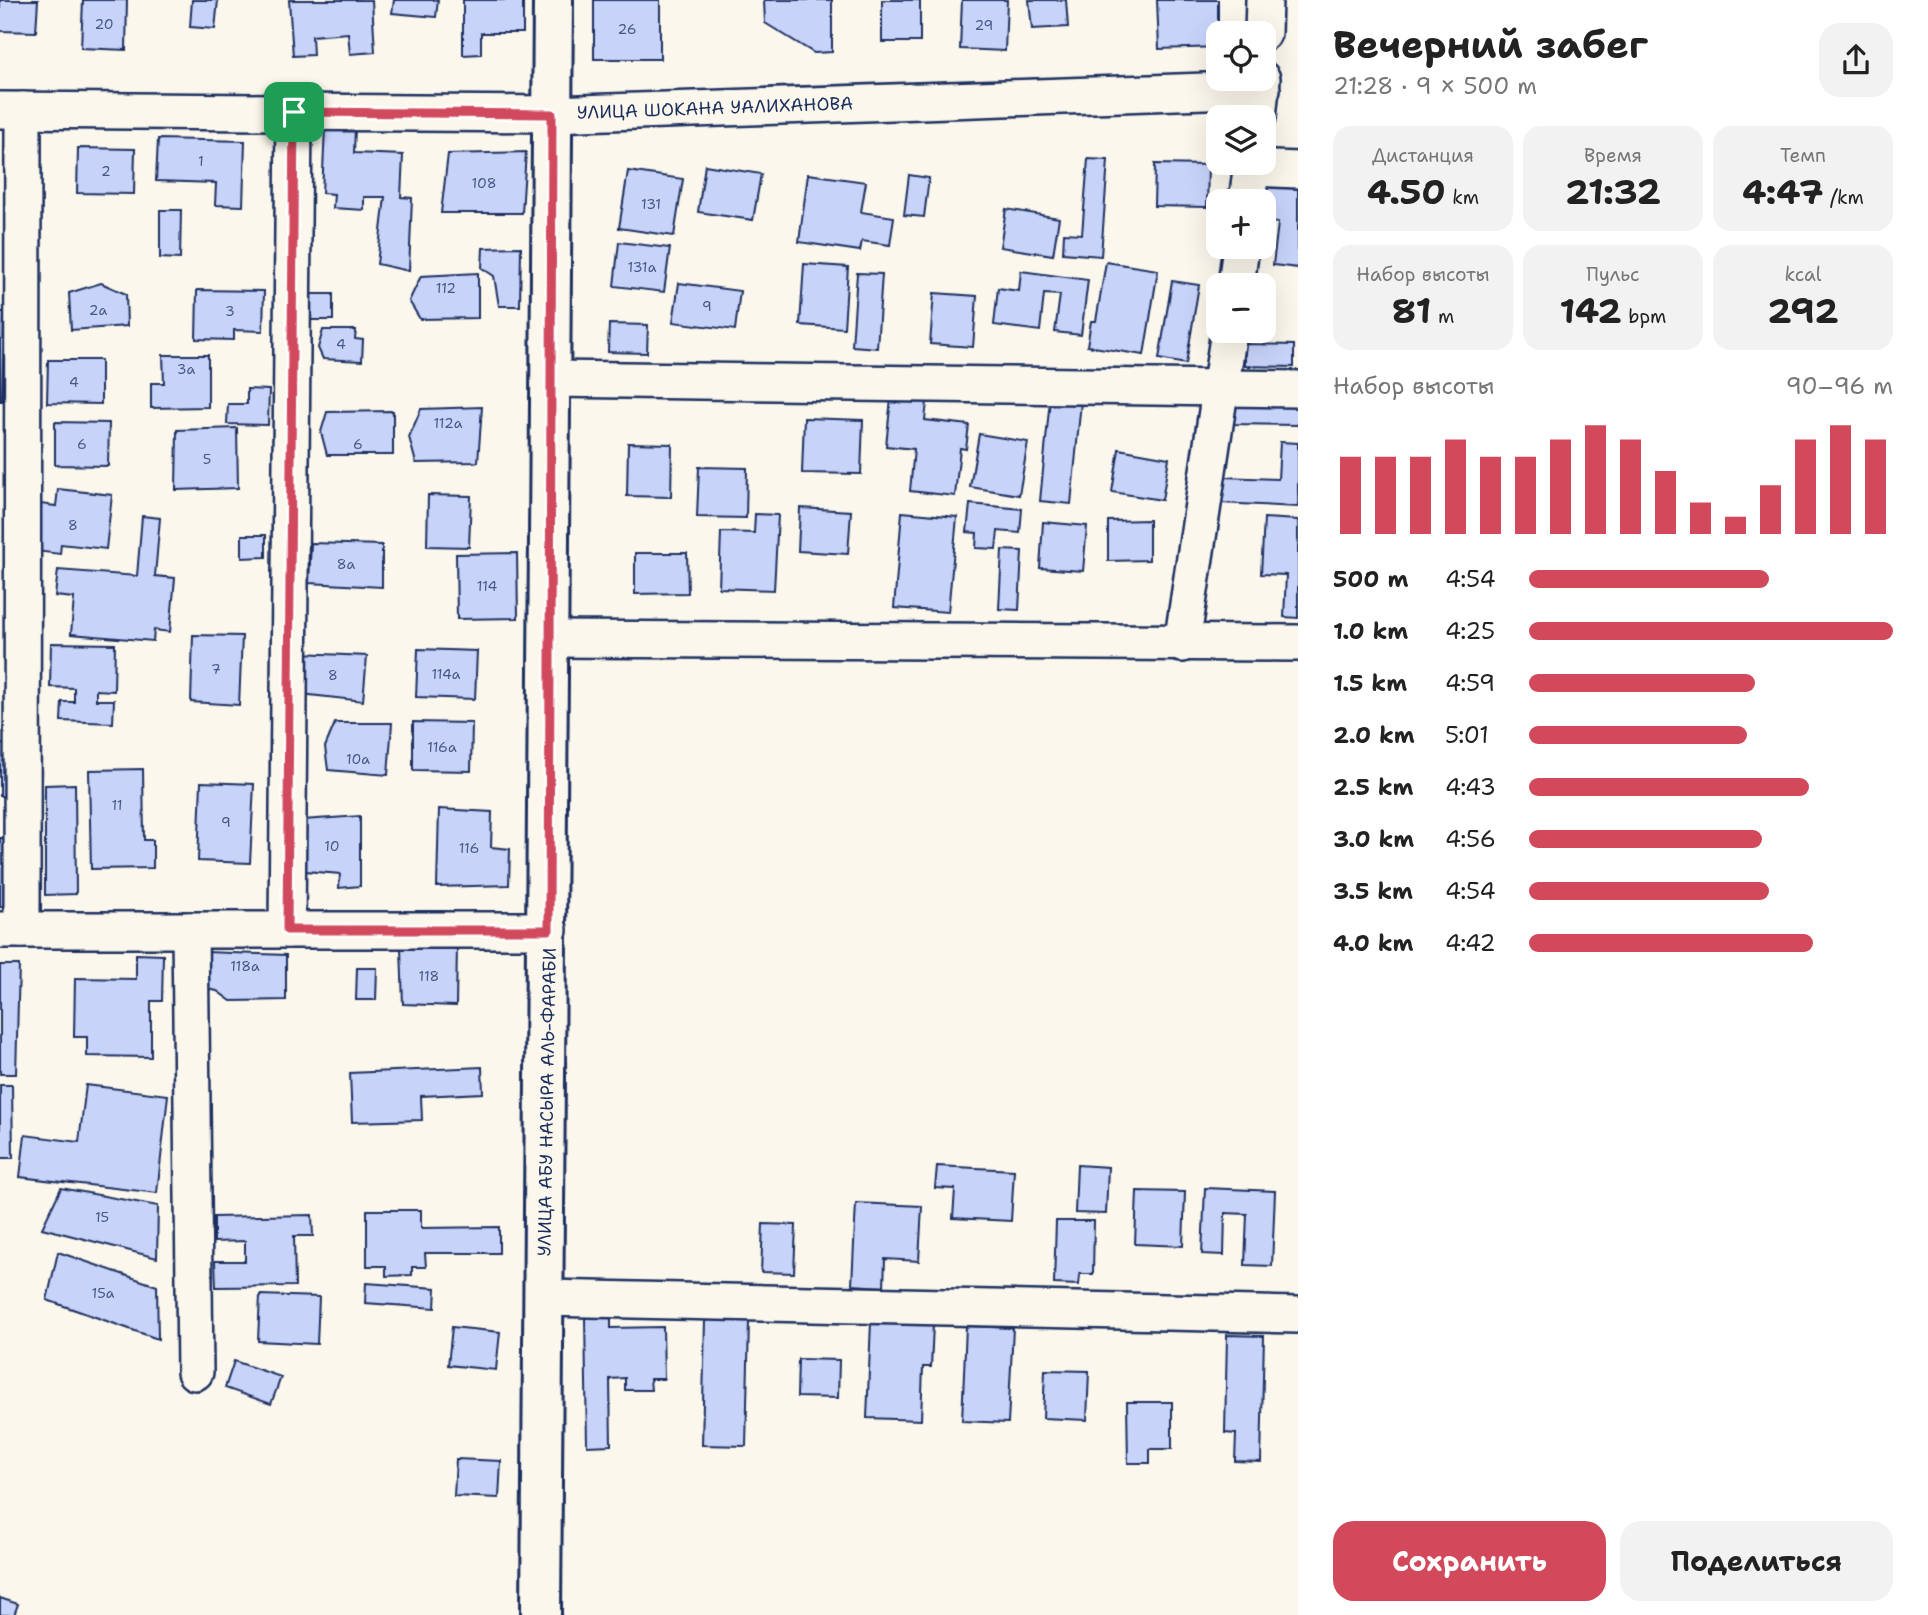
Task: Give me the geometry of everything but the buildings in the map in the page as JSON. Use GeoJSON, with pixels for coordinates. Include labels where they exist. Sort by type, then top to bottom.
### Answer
{"type":"FeatureCollection","features":[{"type":"Feature","properties":{"kind":"street","name":"УЛИЦА АБУ НАСЫРА АЛЬ-ФАРАБИ"},"geometry":{"type":"LineString","coordinates":[[541,1615],[549,930],[554,0]]}},
{"type":"Feature","properties":{"kind":"street"},"geometry":{"type":"LineString","coordinates":[[1263,21],[1264,0]]}},
{"type":"Feature","properties":{"kind":"street","name":"УЛИЦА ШОКАНА УАЛИХАНОВА"},"geometry":{"type":"LineString","coordinates":[[11,110],[552,114],[1261,95]]}},
{"type":"Feature","properties":{"kind":"street"},"geometry":{"type":"LineString","coordinates":[[11,110],[11,930],[549,930]]}},
{"type":"Feature","properties":{"kind":"street"},"geometry":{"type":"LineString","coordinates":[[287,930],[294,112]]}},
{"type":"Feature","properties":{"kind":"street"},"geometry":{"type":"LineString","coordinates":[[1250,177],[1298,170]]}},
{"type":"Feature","properties":{"kind":"street"},"geometry":{"type":"LineString","coordinates":[[1182,644],[1228,343]]}},
{"type":"Feature","properties":{"kind":"street"},"geometry":{"type":"LineString","coordinates":[[551,379],[1298,389]]}},
{"type":"Feature","properties":{"kind":"street"},"geometry":{"type":"LineString","coordinates":[[550,639],[1298,643]]}},
{"type":"Feature","properties":{"kind":"street"},"geometry":{"type":"LineString","coordinates":[[190,930],[195,1372]]}},
{"type":"Feature","properties":{"kind":"street"},"geometry":{"type":"LineString","coordinates":[[545,1298],[1298,1315]]}},
{"type":"Feature","properties":{"kind":"route"},"geometry":{"type":"LineString","coordinates":[[294,112],[552,114],[549,930],[287,930],[294,112]]}}]}
